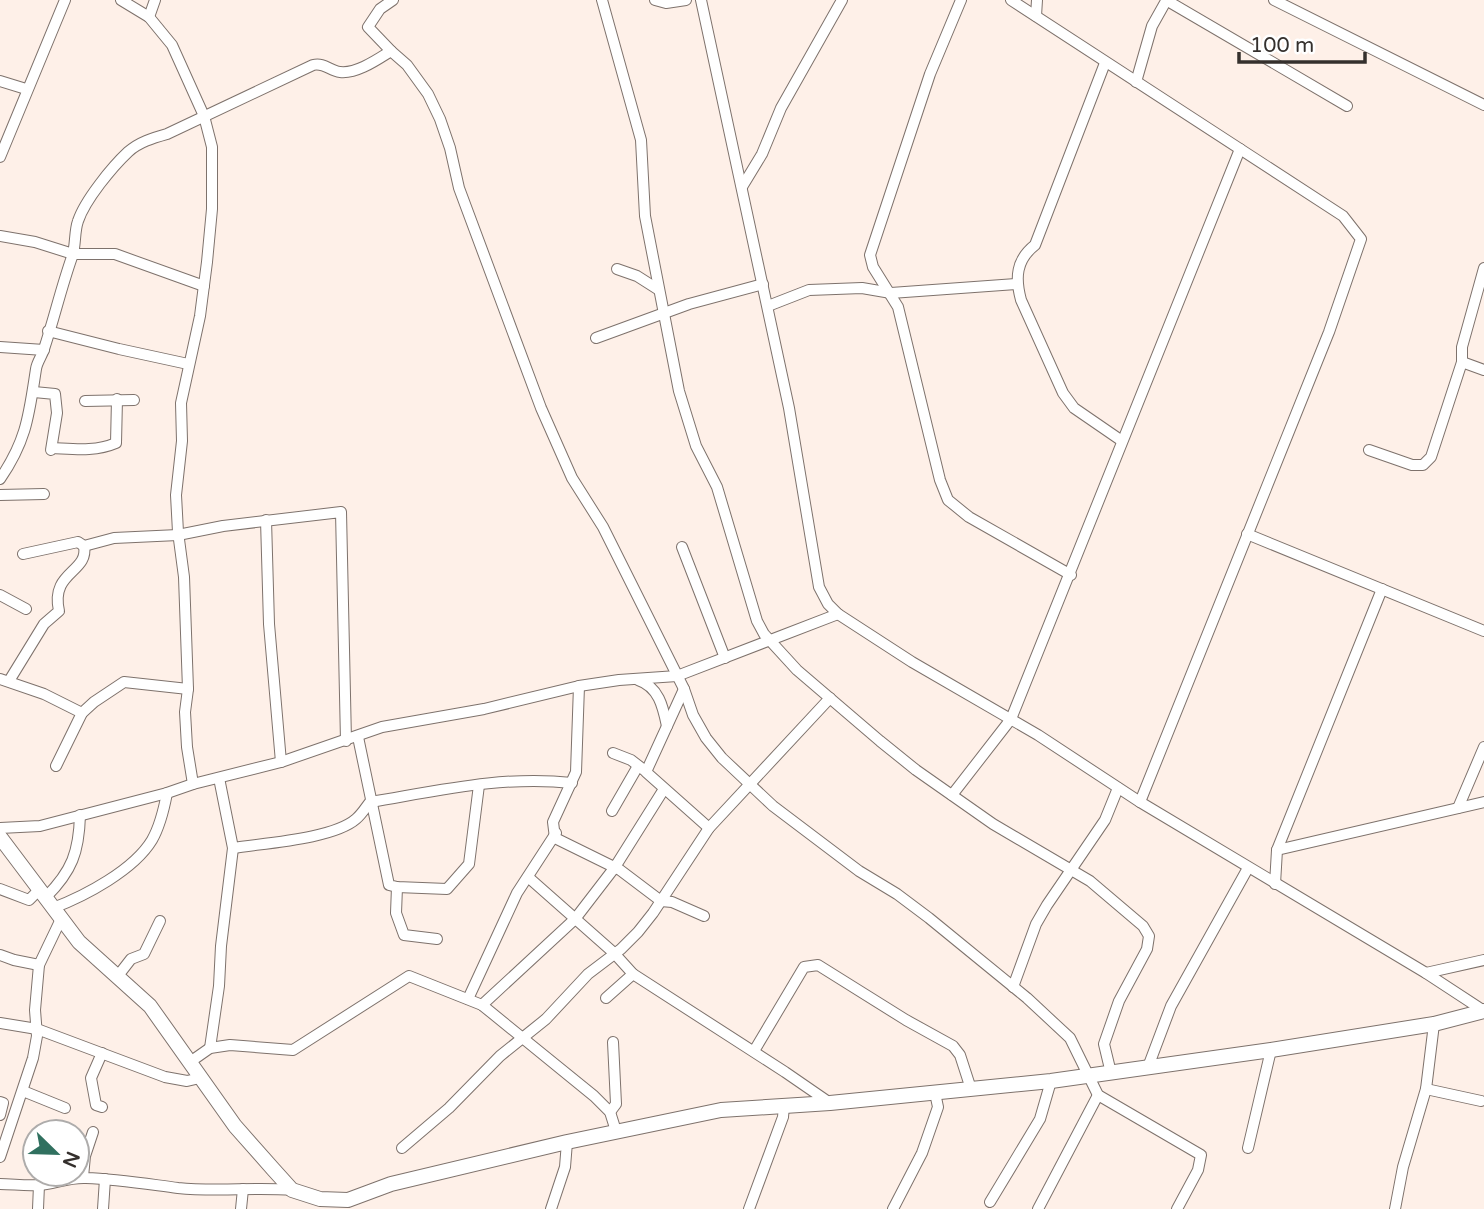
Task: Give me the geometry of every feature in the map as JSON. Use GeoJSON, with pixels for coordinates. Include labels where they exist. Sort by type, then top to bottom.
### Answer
{"type":"FeatureCollection","features":[{"type":"Feature","properties":{"kind":"main road"},"geometry":{"type":"LineString","coordinates":[[0,837],[87,951],[149,1006],[235,1126],[292,1190],[320,1199],[348,1200],[391,1184],[616,1131],[721,1110],[830,1103],[1051,1081],[1434,1024],[1484,1011]]}},
{"type":"Feature","properties":{"kind":"street"},"geometry":{"type":"LineString","coordinates":[[0,157],[5,133],[65,0]]}},
{"type":"Feature","properties":{"kind":"street"},"geometry":{"type":"LineString","coordinates":[[121,0],[149,17],[172,45],[204,116],[212,147],[212,209],[200,316],[181,403],[176,495],[184,578],[188,689],[186,735],[193,784]]}},
{"type":"Feature","properties":{"kind":"street"},"geometry":{"type":"LineString","coordinates":[[149,17],[155,0]]}},
{"type":"Feature","properties":{"kind":"street"},"geometry":{"type":"LineString","coordinates":[[393,0],[380,9],[368,27],[407,65],[428,94],[440,119],[459,188],[541,408],[572,478],[603,527],[706,738],[722,758],[773,806],[820,843],[918,910],[1013,987],[1070,1038],[1098,1095],[1201,1155],[1198,1170],[1177,1209]]}},
{"type":"Feature","properties":{"kind":"street"},"geometry":{"type":"LineString","coordinates":[[602,0],[641,140],[645,216],[679,391],[690,431],[717,487],[757,621],[764,634],[797,670],[916,770],[993,824],[1090,881],[1143,926],[1149,936],[1147,949],[1119,1001],[1104,1044],[1111,1073]]}},
{"type":"Feature","properties":{"kind":"street"},"geometry":{"type":"LineString","coordinates":[[655,0],[666,3],[686,0]]}},
{"type":"Feature","properties":{"kind":"street"},"geometry":{"type":"LineString","coordinates":[[701,0],[789,408],[819,587],[828,604],[838,614],[912,662],[1011,719],[1140,802],[1426,973],[1484,1011]]}},
{"type":"Feature","properties":{"kind":"street"},"geometry":{"type":"LineString","coordinates":[[743,187],[762,154],[781,108],[842,0]]}},
{"type":"Feature","properties":{"kind":"street"},"geometry":{"type":"LineString","coordinates":[[961,0],[930,74],[870,255],[873,267],[898,307],[940,480],[948,500],[969,517],[1071,575]]}},
{"type":"Feature","properties":{"kind":"street"},"geometry":{"type":"LineString","coordinates":[[1011,0],[1343,216],[1361,239],[1329,332],[1140,802]]}},
{"type":"Feature","properties":{"kind":"street"},"geometry":{"type":"LineString","coordinates":[[1035,16],[1037,0]]}},
{"type":"Feature","properties":{"kind":"street"},"geometry":{"type":"LineString","coordinates":[[1136,82],[1152,26],[1167,0],[1347,106]]}},
{"type":"Feature","properties":{"kind":"street"},"geometry":{"type":"LineString","coordinates":[[1273,0],[1484,105]]}},
{"type":"Feature","properties":{"kind":"street"},"geometry":{"type":"LineString","coordinates":[[0,479],[4,463],[24,434],[37,366],[73,254],[78,221],[89,200],[129,152],[145,141],[167,134],[313,65],[319,64],[340,72],[352,71],[391,51]]}},
{"type":"Feature","properties":{"kind":"street"},"geometry":{"type":"LineString","coordinates":[[1105,63],[1035,245],[1019,262],[1016,284],[1063,393],[1074,408],[1122,441]]}},
{"type":"Feature","properties":{"kind":"street"},"geometry":{"type":"LineString","coordinates":[[0,81],[26,89]]}},
{"type":"Feature","properties":{"kind":"street"},"geometry":{"type":"LineString","coordinates":[[952,795],[1011,719],[1241,149]]}},
{"type":"Feature","properties":{"kind":"street"},"geometry":{"type":"LineString","coordinates":[[0,236],[35,242],[73,254],[115,254],[204,286]]}},
{"type":"Feature","properties":{"kind":"street"},"geometry":{"type":"LineString","coordinates":[[1369,450],[1412,464],[1423,465],[1431,457],[1462,362],[1462,347],[1484,268]]}},
{"type":"Feature","properties":{"kind":"street"},"geometry":{"type":"LineString","coordinates":[[617,269],[637,275],[659,289]]}},
{"type":"Feature","properties":{"kind":"street"},"geometry":{"type":"LineString","coordinates":[[596,338],[710,298],[763,284]]}},
{"type":"Feature","properties":{"kind":"street"},"geometry":{"type":"LineString","coordinates":[[768,306],[809,290],[862,288],[891,293],[1016,284]]}},
{"type":"Feature","properties":{"kind":"street"},"geometry":{"type":"LineString","coordinates":[[48,331],[188,363]]}},
{"type":"Feature","properties":{"kind":"street"},"geometry":{"type":"LineString","coordinates":[[0,347],[44,350]]}},
{"type":"Feature","properties":{"kind":"street"},"geometry":{"type":"LineString","coordinates":[[1462,362],[1484,370]]}},
{"type":"Feature","properties":{"kind":"street"},"geometry":{"type":"LineString","coordinates":[[34,392],[55,394],[57,413],[52,449],[87,450],[116,443],[117,399]]}},
{"type":"Feature","properties":{"kind":"street"},"geometry":{"type":"LineString","coordinates":[[85,401],[134,400]]}},
{"type":"Feature","properties":{"kind":"street"},"geometry":{"type":"LineString","coordinates":[[0,495],[44,494]]}},
{"type":"Feature","properties":{"kind":"street"},"geometry":{"type":"LineString","coordinates":[[23,554],[78,542],[84,546],[114,538],[178,535],[266,520],[341,512],[346,741]]}},
{"type":"Feature","properties":{"kind":"street"},"geometry":{"type":"LineString","coordinates":[[266,520],[268,624],[281,762]]}},
{"type":"Feature","properties":{"kind":"street"},"geometry":{"type":"LineString","coordinates":[[1247,534],[1484,631]]}},
{"type":"Feature","properties":{"kind":"street"},"geometry":{"type":"LineString","coordinates":[[82,713],[44,694],[5,680],[44,624],[59,611],[57,601],[60,586],[69,572],[80,566],[85,554],[84,546]]}},
{"type":"Feature","properties":{"kind":"street"},"geometry":{"type":"LineString","coordinates":[[682,547],[725,659]]}},
{"type":"Feature","properties":{"kind":"street"},"geometry":{"type":"LineString","coordinates":[[1275,884],[1278,850],[1382,589]]}},
{"type":"Feature","properties":{"kind":"street"},"geometry":{"type":"LineString","coordinates":[[0,595],[26,609]]}},
{"type":"Feature","properties":{"kind":"street"},"geometry":{"type":"LineString","coordinates":[[0,828],[40,826],[167,793],[281,762],[382,727],[484,709],[579,686],[677,676],[838,614]]}},
{"type":"Feature","properties":{"kind":"street"},"geometry":{"type":"LineString","coordinates":[[635,679],[647,683],[655,691],[663,707],[667,726]]}},
{"type":"Feature","properties":{"kind":"street"},"geometry":{"type":"LineString","coordinates":[[56,766],[82,713],[124,682],[188,689]]}},
{"type":"Feature","properties":{"kind":"street"},"geometry":{"type":"LineString","coordinates":[[579,686],[578,761],[572,783],[553,822],[555,838],[615,867],[661,901],[671,902],[704,916]]}},
{"type":"Feature","properties":{"kind":"street"},"geometry":{"type":"LineString","coordinates":[[612,811],[642,769],[667,726],[684,689]]}},
{"type":"Feature","properties":{"kind":"street"},"geometry":{"type":"LineString","coordinates":[[402,1148],[449,1108],[500,1056],[546,1019],[588,974],[638,932],[709,828],[830,698]]}},
{"type":"Feature","properties":{"kind":"street"},"geometry":{"type":"LineString","coordinates":[[358,737],[389,885],[447,889],[469,864],[479,785]]}},
{"type":"Feature","properties":{"kind":"street"},"geometry":{"type":"LineString","coordinates":[[1458,808],[1484,747]]}},
{"type":"Feature","properties":{"kind":"street"},"geometry":{"type":"LineString","coordinates":[[613,753],[642,769],[709,828]]}},
{"type":"Feature","properties":{"kind":"street"},"geometry":{"type":"LineString","coordinates":[[210,1048],[233,848],[219,778]]}},
{"type":"Feature","properties":{"kind":"street"},"geometry":{"type":"LineString","coordinates":[[233,848],[319,835],[339,829],[356,819],[370,802],[479,785],[544,780],[572,783]]}},
{"type":"Feature","properties":{"kind":"street"},"geometry":{"type":"LineString","coordinates":[[1013,987],[1036,924],[1046,905],[1105,820],[1118,788]]}},
{"type":"Feature","properties":{"kind":"street"},"geometry":{"type":"LineString","coordinates":[[482,1005],[575,919],[615,867],[664,789]]}},
{"type":"Feature","properties":{"kind":"street"},"geometry":{"type":"LineString","coordinates":[[0,889],[29,900],[50,903],[99,886],[142,853],[151,842],[159,826],[167,793]]}},
{"type":"Feature","properties":{"kind":"street"},"geometry":{"type":"LineString","coordinates":[[1278,850],[1484,802]]}},
{"type":"Feature","properties":{"kind":"street"},"geometry":{"type":"LineString","coordinates":[[0,1157],[33,1058],[37,1029],[35,1010],[39,965],[50,903],[74,860],[80,815]]}},
{"type":"Feature","properties":{"kind":"street"},"geometry":{"type":"LineString","coordinates":[[468,999],[517,893],[556,834]]}},
{"type":"Feature","properties":{"kind":"street"},"geometry":{"type":"LineString","coordinates":[[1148,1068],[1171,1006],[1248,868]]}},
{"type":"Feature","properties":{"kind":"street"},"geometry":{"type":"LineString","coordinates":[[528,877],[634,974],[830,1103]]}},
{"type":"Feature","properties":{"kind":"street"},"geometry":{"type":"LineString","coordinates":[[397,887],[396,913],[404,935],[437,939]]}},
{"type":"Feature","properties":{"kind":"street"},"geometry":{"type":"LineString","coordinates":[[117,977],[131,959],[144,954],[160,921]]}},
{"type":"Feature","properties":{"kind":"street"},"geometry":{"type":"LineString","coordinates":[[0,944],[0,954],[13,960],[39,965]]}},
{"type":"Feature","properties":{"kind":"street"},"geometry":{"type":"LineString","coordinates":[[1426,973],[1484,960]]}},
{"type":"Feature","properties":{"kind":"street"},"geometry":{"type":"LineString","coordinates":[[754,1051],[804,967],[818,965],[953,1046],[960,1055],[971,1089]]}},
{"type":"Feature","properties":{"kind":"street"},"geometry":{"type":"LineString","coordinates":[[606,998],[634,974]]}},
{"type":"Feature","properties":{"kind":"street"},"geometry":{"type":"LineString","coordinates":[[190,1062],[210,1048],[230,1045],[293,1050],[408,976],[482,1005],[594,1096],[610,1112],[616,1131]]}},
{"type":"Feature","properties":{"kind":"street"},"geometry":{"type":"LineString","coordinates":[[475,984],[493,993]]}},
{"type":"Feature","properties":{"kind":"street"},"geometry":{"type":"LineString","coordinates":[[0,1023],[37,1029],[165,1077],[187,1081],[200,1078]]}},
{"type":"Feature","properties":{"kind":"street"},"geometry":{"type":"LineString","coordinates":[[1395,1209],[1426,1089],[1434,1024]]}},
{"type":"Feature","properties":{"kind":"street"},"geometry":{"type":"LineString","coordinates":[[610,1112],[616,1104],[613,1042]]}},
{"type":"Feature","properties":{"kind":"street"},"geometry":{"type":"LineString","coordinates":[[1248,1148],[1271,1050]]}},
{"type":"Feature","properties":{"kind":"street"},"geometry":{"type":"LineString","coordinates":[[102,1053],[91,1078],[96,1105],[102,1107]]}},
{"type":"Feature","properties":{"kind":"street"},"geometry":{"type":"LineString","coordinates":[[990,1202],[1040,1119],[1051,1081]]}},
{"type":"Feature","properties":{"kind":"street"},"geometry":{"type":"LineString","coordinates":[[1426,1089],[1481,1101]]}},
{"type":"Feature","properties":{"kind":"street"},"geometry":{"type":"LineString","coordinates":[[23,1091],[65,1108]]}},
{"type":"Feature","properties":{"kind":"street"},"geometry":{"type":"LineString","coordinates":[[892,1209],[922,1153],[938,1107],[935,1093]]}},
{"type":"Feature","properties":{"kind":"street"},"geometry":{"type":"LineString","coordinates":[[1038,1209],[1098,1095]]}},
{"type":"Feature","properties":{"kind":"street"},"geometry":{"type":"LineString","coordinates":[[0,1102],[3,1103],[0,1128]]}},
{"type":"Feature","properties":{"kind":"street"},"geometry":{"type":"LineString","coordinates":[[748,1209],[783,1117],[784,1106]]}},
{"type":"Feature","properties":{"kind":"street"},"geometry":{"type":"LineString","coordinates":[[91,1138],[93,1132]]}},
{"type":"Feature","properties":{"kind":"street"},"geometry":{"type":"LineString","coordinates":[[551,1209],[565,1167],[567,1142]]}},
{"type":"Feature","properties":{"kind":"street"},"geometry":{"type":"LineString","coordinates":[[91,1178],[179,1188],[258,1187],[292,1190]]}},
{"type":"Feature","properties":{"kind":"street"},"geometry":{"type":"LineString","coordinates":[[103,1209],[105,1179]]}},
{"type":"Feature","properties":{"kind":"street"},"geometry":{"type":"LineString","coordinates":[[0,1184],[21,1185]]}},
{"type":"Feature","properties":{"kind":"street"},"geometry":{"type":"LineString","coordinates":[[38,1209],[39,1188]]}},
{"type":"Feature","properties":{"kind":"street"},"geometry":{"type":"LineString","coordinates":[[241,1209],[243,1189]]}}]}
